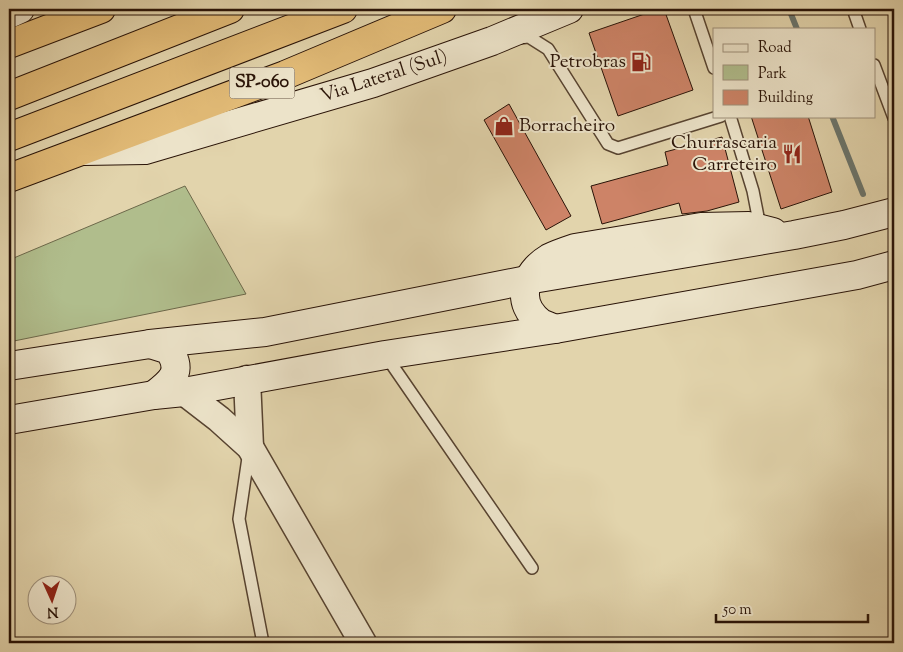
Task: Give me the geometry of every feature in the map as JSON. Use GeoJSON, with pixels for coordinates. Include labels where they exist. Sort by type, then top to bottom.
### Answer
{"type":"FeatureCollection","features":[{"type":"Feature","properties":{"kind":"highway"},"geometry":{"type":"LineString","coordinates":[[9,44],[101,9]]}},
{"type":"Feature","properties":{"kind":"highway"},"geometry":{"type":"LineString","coordinates":[[9,96],[230,9]]}},
{"type":"Feature","properties":{"kind":"highway","name":"SP-060"},"geometry":{"type":"LineString","coordinates":[[9,137],[343,9]]}},
{"type":"Feature","properties":{"kind":"highway","name":"SP-060"},"geometry":{"type":"LineString","coordinates":[[9,178],[285,75],[442,9]]}},
{"type":"Feature","properties":{"kind":"main road"},"geometry":{"type":"LineString","coordinates":[[9,14],[20,9]]}},
{"type":"Feature","properties":{"kind":"main road","name":"Via Lateral (Sul)"},"geometry":{"type":"LineString","coordinates":[[78,151],[145,150],[373,84],[492,41],[569,9]]}},
{"type":"Feature","properties":{"kind":"main road"},"geometry":{"type":"LineString","coordinates":[[9,366],[150,344],[265,332],[527,280],[787,236],[844,225],[894,212]]}},
{"type":"Feature","properties":{"kind":"main road"},"geometry":{"type":"LineString","coordinates":[[555,329],[542,323],[532,314],[524,291],[527,280],[538,267],[549,259],[575,248],[701,227],[735,225],[760,227],[787,236]]}},
{"type":"Feature","properties":{"kind":"main road"},"geometry":{"type":"LineString","coordinates":[[9,420],[154,395],[184,392],[385,355],[555,329],[857,275],[894,266]]}},
{"type":"Feature","properties":{"kind":"main road"},"geometry":{"type":"LineString","coordinates":[[150,344],[170,350],[176,363],[176,371],[173,378],[154,395]]}},
{"type":"Feature","properties":{"kind":"street"},"geometry":{"type":"LineString","coordinates":[[247,379],[250,447]]}},
{"type":"Feature","properties":{"kind":"street"},"geometry":{"type":"LineString","coordinates":[[184,392],[219,419],[250,447],[363,643]]}},
{"type":"Feature","properties":{"kind":"lane"},"geometry":{"type":"LineString","coordinates":[[694,9],[713,65]]}},
{"type":"Feature","properties":{"kind":"lane"},"geometry":{"type":"LineString","coordinates":[[853,9],[860,28]]}},
{"type":"Feature","properties":{"kind":"lane"},"geometry":{"type":"LineString","coordinates":[[492,41],[528,37],[548,49],[608,144],[618,148],[715,118]]}},
{"type":"Feature","properties":{"kind":"lane"},"geometry":{"type":"LineString","coordinates":[[876,70],[894,118]]}},
{"type":"Feature","properties":{"kind":"lane"},"geometry":{"type":"LineString","coordinates":[[731,118],[753,191],[760,227]]}},
{"type":"Feature","properties":{"kind":"lane"},"geometry":{"type":"LineString","coordinates":[[385,355],[532,568]]}},
{"type":"Feature","properties":{"kind":"lane"},"geometry":{"type":"LineString","coordinates":[[250,447],[239,519],[263,643]]}},
{"type":"Feature","properties":{"kind":"green space"},"geometry":{"type":"Polygon","coordinates":[[[185,186],[246,294],[9,342],[9,260],[185,186]]]}},
{"type":"Feature","properties":{"kind":"building","name":"Petrobras"},"geometry":{"type":"Polygon","coordinates":[[[659,9],[664,9],[693,90],[618,116],[589,33],[659,9]]]}},
{"type":"Feature","properties":{"kind":"building"},"geometry":{"type":"Polygon","coordinates":[[[509,104],[571,216],[546,230],[484,120],[509,104]]]}},
{"type":"Feature","properties":{"kind":"building","name":"Churrascaria Carreteiro"},"geometry":{"type":"Polygon","coordinates":[[[752,118],[809,118],[832,192],[781,209],[752,118]]]}},
{"type":"Feature","properties":{"kind":"building"},"geometry":{"type":"Polygon","coordinates":[[[722,137],[739,202],[707,211],[682,214],[679,203],[602,224],[591,186],[668,165],[665,152],[722,137]]]}},
{"type":"Feature","properties":{"kind":"waterway"},"geometry":{"type":"LineString","coordinates":[[789,9],[797,28]]}},
{"type":"Feature","properties":{"kind":"waterway"},"geometry":{"type":"LineString","coordinates":[[833,118],[863,194]]}},
{"type":"Feature","properties":{"kind":"place","name":"Petrobras"},"geometry":{"type":"Point","coordinates":[641,62]}},
{"type":"Feature","properties":{"kind":"place","name":"Borracheiro"},"geometry":{"type":"Point","coordinates":[504,126]}},
{"type":"Feature","properties":{"kind":"place","name":"Churrascaria Carreteiro"},"geometry":{"type":"Point","coordinates":[792,154]}}]}
